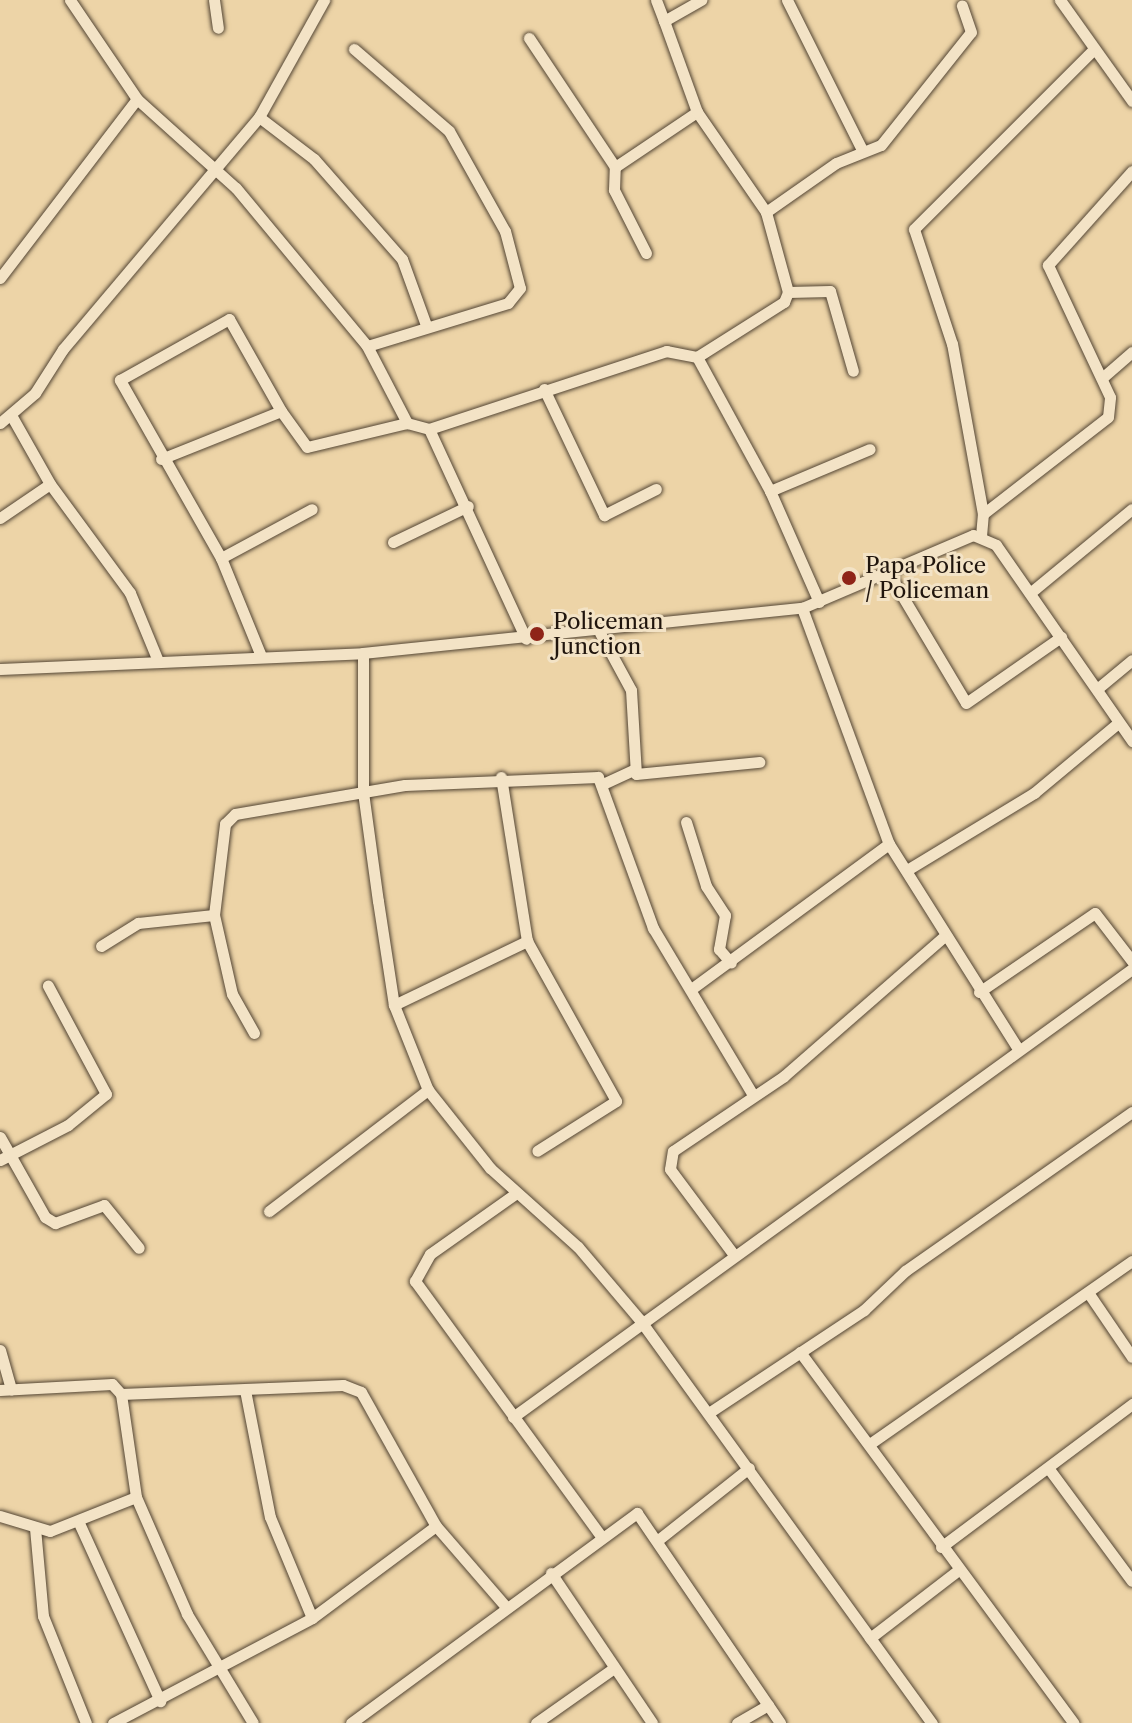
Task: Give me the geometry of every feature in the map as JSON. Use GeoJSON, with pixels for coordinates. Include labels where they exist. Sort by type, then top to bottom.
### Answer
{"type":"FeatureCollection","features":[{"type":"Feature","properties":{"kind":"street"},"geometry":{"type":"LineString","coordinates":[[70,0],[137,99],[215,169],[367,346],[407,423]]}},
{"type":"Feature","properties":{"kind":"street"},"geometry":{"type":"LineString","coordinates":[[214,0],[222,15],[218,28]]}},
{"type":"Feature","properties":{"kind":"street"},"geometry":{"type":"LineString","coordinates":[[0,423],[11,415],[259,117],[324,0]]}},
{"type":"Feature","properties":{"kind":"street"},"geometry":{"type":"LineString","coordinates":[[656,0],[697,112],[766,212],[788,292]]}},
{"type":"Feature","properties":{"kind":"street"},"geometry":{"type":"LineString","coordinates":[[664,21],[701,0]]}},
{"type":"Feature","properties":{"kind":"street"},"geometry":{"type":"LineString","coordinates":[[787,0],[862,150]]}},
{"type":"Feature","properties":{"kind":"street"},"geometry":{"type":"LineString","coordinates":[[1060,0],[1091,52],[1131,97]]}},
{"type":"Feature","properties":{"kind":"street"},"geometry":{"type":"LineString","coordinates":[[766,212],[862,150],[881,145],[971,32],[962,6]]}},
{"type":"Feature","properties":{"kind":"street"},"geometry":{"type":"LineString","coordinates":[[529,38],[615,167],[614,190],[646,253]]}},
{"type":"Feature","properties":{"kind":"street"},"geometry":{"type":"LineString","coordinates":[[354,49],[449,131],[505,231],[520,288],[508,303],[426,325],[367,346]]}},
{"type":"Feature","properties":{"kind":"street"},"geometry":{"type":"LineString","coordinates":[[1091,52],[914,229],[952,344],[983,514],[981,536],[1030,593],[1132,741]]}},
{"type":"Feature","properties":{"kind":"street"},"geometry":{"type":"LineString","coordinates":[[0,278],[137,99]]}},
{"type":"Feature","properties":{"kind":"street"},"geometry":{"type":"LineString","coordinates":[[615,167],[697,112]]}},
{"type":"Feature","properties":{"kind":"street"},"geometry":{"type":"LineString","coordinates":[[259,117],[314,159],[402,259],[426,325]]}},
{"type":"Feature","properties":{"kind":"street"},"geometry":{"type":"LineString","coordinates":[[983,514],[1099,428],[1110,397],[1048,265],[1132,171]]}},
{"type":"Feature","properties":{"kind":"street"},"geometry":{"type":"LineString","coordinates":[[261,656],[221,558],[161,459],[120,380],[222,321],[235,323],[281,411],[307,447],[407,423],[429,429],[666,351],[697,357],[788,292],[830,291],[853,371]]}},
{"type":"Feature","properties":{"kind":"street"},"geometry":{"type":"LineString","coordinates":[[1102,378],[1132,352]]}},
{"type":"Feature","properties":{"kind":"street"},"geometry":{"type":"LineString","coordinates":[[697,357],[770,491],[819,602]]}},
{"type":"Feature","properties":{"kind":"street"},"geometry":{"type":"LineString","coordinates":[[544,389],[604,515],[656,489]]}},
{"type":"Feature","properties":{"kind":"street"},"geometry":{"type":"LineString","coordinates":[[161,459],[281,411]]}},
{"type":"Feature","properties":{"kind":"street"},"geometry":{"type":"LineString","coordinates":[[11,415],[50,484],[130,593],[158,661]]}},
{"type":"Feature","properties":{"kind":"street"},"geometry":{"type":"LineString","coordinates":[[429,429],[468,506],[526,639]]}},
{"type":"Feature","properties":{"kind":"street"},"geometry":{"type":"LineString","coordinates":[[770,491],[870,449]]}},
{"type":"Feature","properties":{"kind":"street"},"geometry":{"type":"LineString","coordinates":[[0,518],[50,484]]}},
{"type":"Feature","properties":{"kind":"street"},"geometry":{"type":"LineString","coordinates":[[393,542],[468,506]]}},
{"type":"Feature","properties":{"kind":"street"},"geometry":{"type":"LineString","coordinates":[[221,558],[312,509]]}},
{"type":"Feature","properties":{"kind":"street"},"geometry":{"type":"LineString","coordinates":[[1030,593],[1132,509]]}},
{"type":"Feature","properties":{"kind":"street"},"geometry":{"type":"LineString","coordinates":[[0,669],[363,653],[600,633],[802,608],[888,572],[961,535],[981,536]]}},
{"type":"Feature","properties":{"kind":"street"},"geometry":{"type":"LineString","coordinates":[[888,572],[966,703],[1061,637]]}},
{"type":"Feature","properties":{"kind":"street"},"geometry":{"type":"LineString","coordinates":[[802,608],[889,844],[907,870],[942,938],[1018,1049]]}},
{"type":"Feature","properties":{"kind":"street"},"geometry":{"type":"LineString","coordinates":[[600,633],[631,690],[633,770]]}},
{"type":"Feature","properties":{"kind":"street"},"geometry":{"type":"LineString","coordinates":[[363,653],[363,792],[394,1005],[428,1090],[515,1194],[578,1247],[640,1320],[710,1412],[932,1723]]}},
{"type":"Feature","properties":{"kind":"street"},"geometry":{"type":"LineString","coordinates":[[1097,689],[1132,660]]}},
{"type":"Feature","properties":{"kind":"street"},"geometry":{"type":"LineString","coordinates":[[907,870],[1034,793],[1118,723]]}},
{"type":"Feature","properties":{"kind":"street"},"geometry":{"type":"LineString","coordinates":[[605,783],[633,770],[759,762]]}},
{"type":"Feature","properties":{"kind":"street"},"geometry":{"type":"LineString","coordinates":[[501,777],[527,941],[616,1101],[537,1151]]}},
{"type":"Feature","properties":{"kind":"street"},"geometry":{"type":"LineString","coordinates":[[254,1033],[232,994],[214,915],[225,824],[235,814],[363,792],[501,777],[598,777],[605,783],[653,928],[694,987],[753,1095]]}},
{"type":"Feature","properties":{"kind":"street"},"geometry":{"type":"LineString","coordinates":[[686,822],[706,886],[725,915],[719,949],[731,963]]}},
{"type":"Feature","properties":{"kind":"street"},"geometry":{"type":"LineString","coordinates":[[694,987],[731,963],[889,844]]}},
{"type":"Feature","properties":{"kind":"street"},"geometry":{"type":"LineString","coordinates":[[979,992],[1095,913],[1132,961]]}},
{"type":"Feature","properties":{"kind":"street"},"geometry":{"type":"LineString","coordinates":[[101,946],[138,923],[214,915]]}},
{"type":"Feature","properties":{"kind":"street"},"geometry":{"type":"LineString","coordinates":[[734,1255],[669,1159],[850,1023],[942,938]]}},
{"type":"Feature","properties":{"kind":"street"},"geometry":{"type":"LineString","coordinates":[[394,1005],[527,941]]}},
{"type":"Feature","properties":{"kind":"street"},"geometry":{"type":"LineString","coordinates":[[513,1417],[640,1320],[1132,969]]}},
{"type":"Feature","properties":{"kind":"street"},"geometry":{"type":"LineString","coordinates":[[0,1160],[68,1125],[106,1094],[48,986]]}},
{"type":"Feature","properties":{"kind":"street"},"geometry":{"type":"LineString","coordinates":[[269,1211],[428,1090]]}},
{"type":"Feature","properties":{"kind":"street"},"geometry":{"type":"LineString","coordinates":[[710,1412],[800,1352],[1132,1112]]}},
{"type":"Feature","properties":{"kind":"street"},"geometry":{"type":"LineString","coordinates":[[0,1137],[45,1217],[55,1223],[104,1205],[139,1248]]}},
{"type":"Feature","properties":{"kind":"street"},"geometry":{"type":"LineString","coordinates":[[515,1194],[430,1254],[415,1281],[600,1535]]}},
{"type":"Feature","properties":{"kind":"street"},"geometry":{"type":"LineString","coordinates":[[871,1443],[1089,1294],[1132,1261]]}},
{"type":"Feature","properties":{"kind":"street"},"geometry":{"type":"LineString","coordinates":[[1089,1294],[1132,1357]]}},
{"type":"Feature","properties":{"kind":"street"},"geometry":{"type":"LineString","coordinates":[[0,1350],[6,1390],[112,1384],[121,1394],[136,1497],[216,1670],[253,1723]]}},
{"type":"Feature","properties":{"kind":"street"},"geometry":{"type":"LineString","coordinates":[[800,1352],[871,1443],[957,1571],[1074,1723]]}},
{"type":"Feature","properties":{"kind":"street"},"geometry":{"type":"LineString","coordinates":[[121,1394],[343,1385],[361,1392],[436,1526],[507,1608]]}},
{"type":"Feature","properties":{"kind":"street"},"geometry":{"type":"LineString","coordinates":[[245,1390],[270,1517],[312,1618]]}},
{"type":"Feature","properties":{"kind":"street"},"geometry":{"type":"LineString","coordinates":[[941,1547],[1132,1404]]}},
{"type":"Feature","properties":{"kind":"street"},"geometry":{"type":"LineString","coordinates":[[658,1540],[749,1468]]}},
{"type":"Feature","properties":{"kind":"street"},"geometry":{"type":"LineString","coordinates":[[1049,1469],[1132,1581]]}},
{"type":"Feature","properties":{"kind":"street"},"geometry":{"type":"LineString","coordinates":[[0,1516],[35,1528],[79,1523],[136,1497]]}},
{"type":"Feature","properties":{"kind":"street"},"geometry":{"type":"LineString","coordinates":[[351,1723],[600,1535],[637,1513],[780,1723]]}},
{"type":"Feature","properties":{"kind":"street"},"geometry":{"type":"LineString","coordinates":[[79,1523],[160,1701]]}},
{"type":"Feature","properties":{"kind":"street"},"geometry":{"type":"LineString","coordinates":[[113,1723],[160,1701],[312,1618],[436,1526]]}},
{"type":"Feature","properties":{"kind":"street"},"geometry":{"type":"LineString","coordinates":[[35,1528],[43,1616],[86,1723]]}},
{"type":"Feature","properties":{"kind":"street"},"geometry":{"type":"LineString","coordinates":[[870,1638],[957,1571]]}},
{"type":"Feature","properties":{"kind":"street"},"geometry":{"type":"LineString","coordinates":[[551,1573],[652,1723]]}},
{"type":"Feature","properties":{"kind":"street"},"geometry":{"type":"LineString","coordinates":[[536,1723],[614,1668]]}},
{"type":"Feature","properties":{"kind":"street"},"geometry":{"type":"LineString","coordinates":[[737,1723],[768,1705]]}},
{"type":"Feature","properties":{"kind":"place","name":"Papa Police / Policeman"},"geometry":{"type":"Point","coordinates":[849,578]}},
{"type":"Feature","properties":{"kind":"place","name":"Policeman Junction"},"geometry":{"type":"Point","coordinates":[537,634]}}]}
